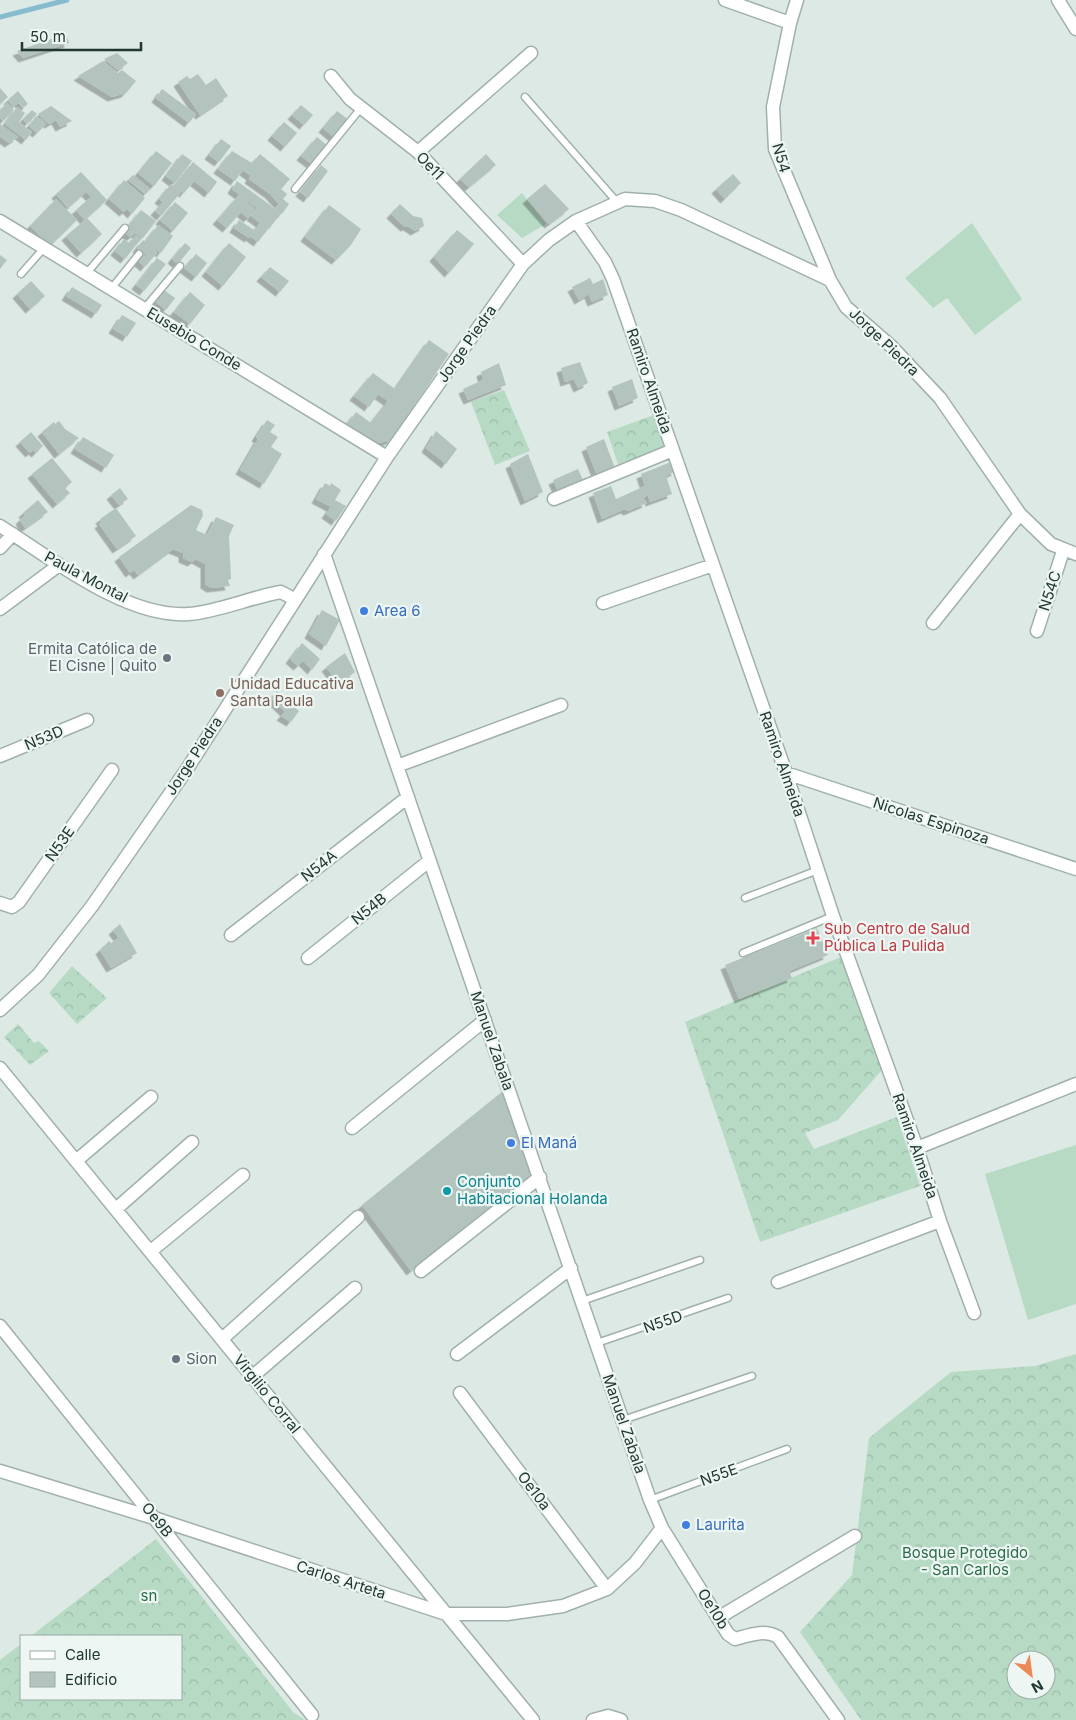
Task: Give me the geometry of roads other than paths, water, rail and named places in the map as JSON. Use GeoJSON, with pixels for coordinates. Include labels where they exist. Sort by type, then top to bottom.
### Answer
{"type":"FeatureCollection","features":[{"type":"Feature","properties":{"kind":"street"},"geometry":{"type":"LineString","coordinates":[[725,0],[790,23]]}},
{"type":"Feature","properties":{"kind":"street","name":"N54"},"geometry":{"type":"LineString","coordinates":[[797,0],[790,23],[773,107],[775,149],[830,280]]}},
{"type":"Feature","properties":{"kind":"street"},"geometry":{"type":"LineString","coordinates":[[1058,0],[1076,29]]}},
{"type":"Feature","properties":{"kind":"street"},"geometry":{"type":"LineString","coordinates":[[418,152],[531,53]]}},
{"type":"Feature","properties":{"kind":"street","name":"Oe11"},"geometry":{"type":"LineString","coordinates":[[331,76],[350,99],[418,152],[523,264]]}},
{"type":"Feature","properties":{"kind":"street","name":"Jorge Piedra"},"geometry":{"type":"LineString","coordinates":[[0,1010],[38,975],[92,906],[187,769],[294,599],[387,458],[523,264],[549,240],[576,221],[617,202],[625,199],[642,199],[655,201],[681,210],[830,280],[846,307],[892,347],[940,398],[1020,514],[1051,544],[1063,551],[1076,554]]}},
{"type":"Feature","properties":{"kind":"street","name":"Eusebio Conde"},"geometry":{"type":"LineString","coordinates":[[0,221],[387,458]]}},
{"type":"Feature","properties":{"kind":"street","name":"Ramiro Almeida"},"geometry":{"type":"LineString","coordinates":[[576,221],[605,262],[613,279],[786,773],[833,916],[917,1148],[940,1221],[974,1313]]}},
{"type":"Feature","properties":{"kind":"street"},"geometry":{"type":"LineString","coordinates":[[554,499],[673,450]]}},
{"type":"Feature","properties":{"kind":"street"},"geometry":{"type":"LineString","coordinates":[[933,623],[1020,514]]}},
{"type":"Feature","properties":{"kind":"street","name":"Paula Montal"},"geometry":{"type":"LineString","coordinates":[[0,526],[59,565],[104,590],[160,612],[190,614],[281,592],[294,599]]}},
{"type":"Feature","properties":{"kind":"street"},"geometry":{"type":"LineString","coordinates":[[0,548],[14,534]]}},
{"type":"Feature","properties":{"kind":"street","name":"N54C"},"geometry":{"type":"LineString","coordinates":[[1037,631],[1063,551]]}},
{"type":"Feature","properties":{"kind":"street","name":"Manuel Zabala"},"geometry":{"type":"LineString","coordinates":[[324,554],[650,1500],[662,1528]]}},
{"type":"Feature","properties":{"kind":"street"},"geometry":{"type":"LineString","coordinates":[[0,609],[59,565]]}},
{"type":"Feature","properties":{"kind":"street"},"geometry":{"type":"LineString","coordinates":[[603,603],[713,565]]}},
{"type":"Feature","properties":{"kind":"street"},"geometry":{"type":"LineString","coordinates":[[397,766],[561,705]]}},
{"type":"Feature","properties":{"kind":"street","name":"N53D"},"geometry":{"type":"LineString","coordinates":[[0,756],[87,720]]}},
{"type":"Feature","properties":{"kind":"street","name":"N53E"},"geometry":{"type":"LineString","coordinates":[[1,904],[12,907],[19,902],[112,770]]}},
{"type":"Feature","properties":{"kind":"street","name":"Nicolas Espinoza"},"geometry":{"type":"LineString","coordinates":[[786,773],[1076,869]]}},
{"type":"Feature","properties":{"kind":"street","name":"N54A"},"geometry":{"type":"LineString","coordinates":[[231,935],[408,797]]}},
{"type":"Feature","properties":{"kind":"street","name":"N54B"},"geometry":{"type":"LineString","coordinates":[[308,958],[429,861]]}},
{"type":"Feature","properties":{"kind":"street"},"geometry":{"type":"LineString","coordinates":[[352,1128],[485,1020]]}},
{"type":"Feature","properties":{"kind":"street","name":"Virgilio Corral"},"geometry":{"type":"LineString","coordinates":[[0,1068],[533,1720]]}},
{"type":"Feature","properties":{"kind":"street"},"geometry":{"type":"LineString","coordinates":[[917,1148],[1076,1084]]}},
{"type":"Feature","properties":{"kind":"street"},"geometry":{"type":"LineString","coordinates":[[76,1161],[150,1097]]}},
{"type":"Feature","properties":{"kind":"street"},"geometry":{"type":"LineString","coordinates":[[116,1209],[192,1142]]}},
{"type":"Feature","properties":{"kind":"street"},"geometry":{"type":"LineString","coordinates":[[150,1252],[242,1175]]}},
{"type":"Feature","properties":{"kind":"street"},"geometry":{"type":"LineString","coordinates":[[421,1272],[540,1177]]}},
{"type":"Feature","properties":{"kind":"street"},"geometry":{"type":"LineString","coordinates":[[222,1339],[358,1217]]}},
{"type":"Feature","properties":{"kind":"street"},"geometry":{"type":"LineString","coordinates":[[778,1282],[940,1221]]}},
{"type":"Feature","properties":{"kind":"street"},"geometry":{"type":"LineString","coordinates":[[457,1354],[571,1268]]}},
{"type":"Feature","properties":{"kind":"street"},"geometry":{"type":"LineString","coordinates":[[253,1376],[355,1288]]}},
{"type":"Feature","properties":{"kind":"street","name":"Oe9B"},"geometry":{"type":"LineString","coordinates":[[0,1326],[157,1519],[312,1715]]}},
{"type":"Feature","properties":{"kind":"street","name":"Oe10a"},"geometry":{"type":"LineString","coordinates":[[460,1393],[607,1589]]}},
{"type":"Feature","properties":{"kind":"street","name":"Carlos Arteta"},"geometry":{"type":"LineString","coordinates":[[0,1471],[157,1519],[446,1614],[507,1614],[562,1606],[607,1589],[635,1563],[662,1528]]}},
{"type":"Feature","properties":{"kind":"street","name":"Oe10b"},"geometry":{"type":"LineString","coordinates":[[662,1528],[728,1634],[735,1639],[761,1632],[770,1632],[778,1636],[838,1720]]}},
{"type":"Feature","properties":{"kind":"street"},"geometry":{"type":"LineString","coordinates":[[718,1618],[855,1536]]}},
{"type":"Feature","properties":{"kind":"street"},"geometry":{"type":"LineString","coordinates":[[593,1720],[608,1716],[618,1718]]}},
{"type":"Feature","properties":{"kind":"lane"},"geometry":{"type":"LineString","coordinates":[[525,97],[617,202]]}},
{"type":"Feature","properties":{"kind":"lane"},"geometry":{"type":"LineString","coordinates":[[295,189],[361,108]]}},
{"type":"Feature","properties":{"kind":"lane"},"geometry":{"type":"LineString","coordinates":[[86,274],[125,228]]}},
{"type":"Feature","properties":{"kind":"lane"},"geometry":{"type":"LineString","coordinates":[[21,274],[44,248]]}},
{"type":"Feature","properties":{"kind":"lane"},"geometry":{"type":"LineString","coordinates":[[110,289],[139,254]]}},
{"type":"Feature","properties":{"kind":"lane"},"geometry":{"type":"LineString","coordinates":[[144,309],[180,266]]}},
{"type":"Feature","properties":{"kind":"lane"},"geometry":{"type":"LineString","coordinates":[[745,898],[818,870]]}},
{"type":"Feature","properties":{"kind":"lane"},"geometry":{"type":"LineString","coordinates":[[744,953],[833,916]]}},
{"type":"Feature","properties":{"kind":"lane"},"geometry":{"type":"LineString","coordinates":[[582,1301],[700,1260]]}},
{"type":"Feature","properties":{"kind":"lane","name":"N55D"},"geometry":{"type":"LineString","coordinates":[[597,1344],[728,1298]]}},
{"type":"Feature","properties":{"kind":"lane"},"geometry":{"type":"LineString","coordinates":[[623,1420],[752,1376]]}},
{"type":"Feature","properties":{"kind":"lane","name":"N55E"},"geometry":{"type":"LineString","coordinates":[[650,1500],[787,1449]]}},
{"type":"Feature","properties":{"kind":"waterway"},"geometry":{"type":"LineString","coordinates":[[0,17],[67,0]]}},
{"type":"Feature","properties":{"kind":"place","name":"Area 6"},"geometry":{"type":"Point","coordinates":[364,611]}},
{"type":"Feature","properties":{"kind":"place","name":"Ermita Católica de El Cisne | Quito"},"geometry":{"type":"Point","coordinates":[167,658]}},
{"type":"Feature","properties":{"kind":"place","name":"Unidad Educativa Santa Paula"},"geometry":{"type":"Point","coordinates":[220,693]}},
{"type":"Feature","properties":{"kind":"place","name":"Sub Centro de Salud Pública La Pulida"},"geometry":{"type":"Point","coordinates":[813,938]}},
{"type":"Feature","properties":{"kind":"place","name":"El Maná"},"geometry":{"type":"Point","coordinates":[511,1143]}},
{"type":"Feature","properties":{"kind":"place","name":"Conjunto Habitacional Holanda"},"geometry":{"type":"Point","coordinates":[447,1191]}},
{"type":"Feature","properties":{"kind":"place","name":"Sion"},"geometry":{"type":"Point","coordinates":[176,1359]}},
{"type":"Feature","properties":{"kind":"place","name":"Laurita"},"geometry":{"type":"Point","coordinates":[686,1525]}},
{"type":"Feature","properties":{"kind":"park label","name":"Bosque Protegido - San Carlos"},"geometry":{"type":"Point","coordinates":[965,1562]}},
{"type":"Feature","properties":{"kind":"park label","name":"sn"},"geometry":{"type":"Point","coordinates":[149,1596]}}]}
